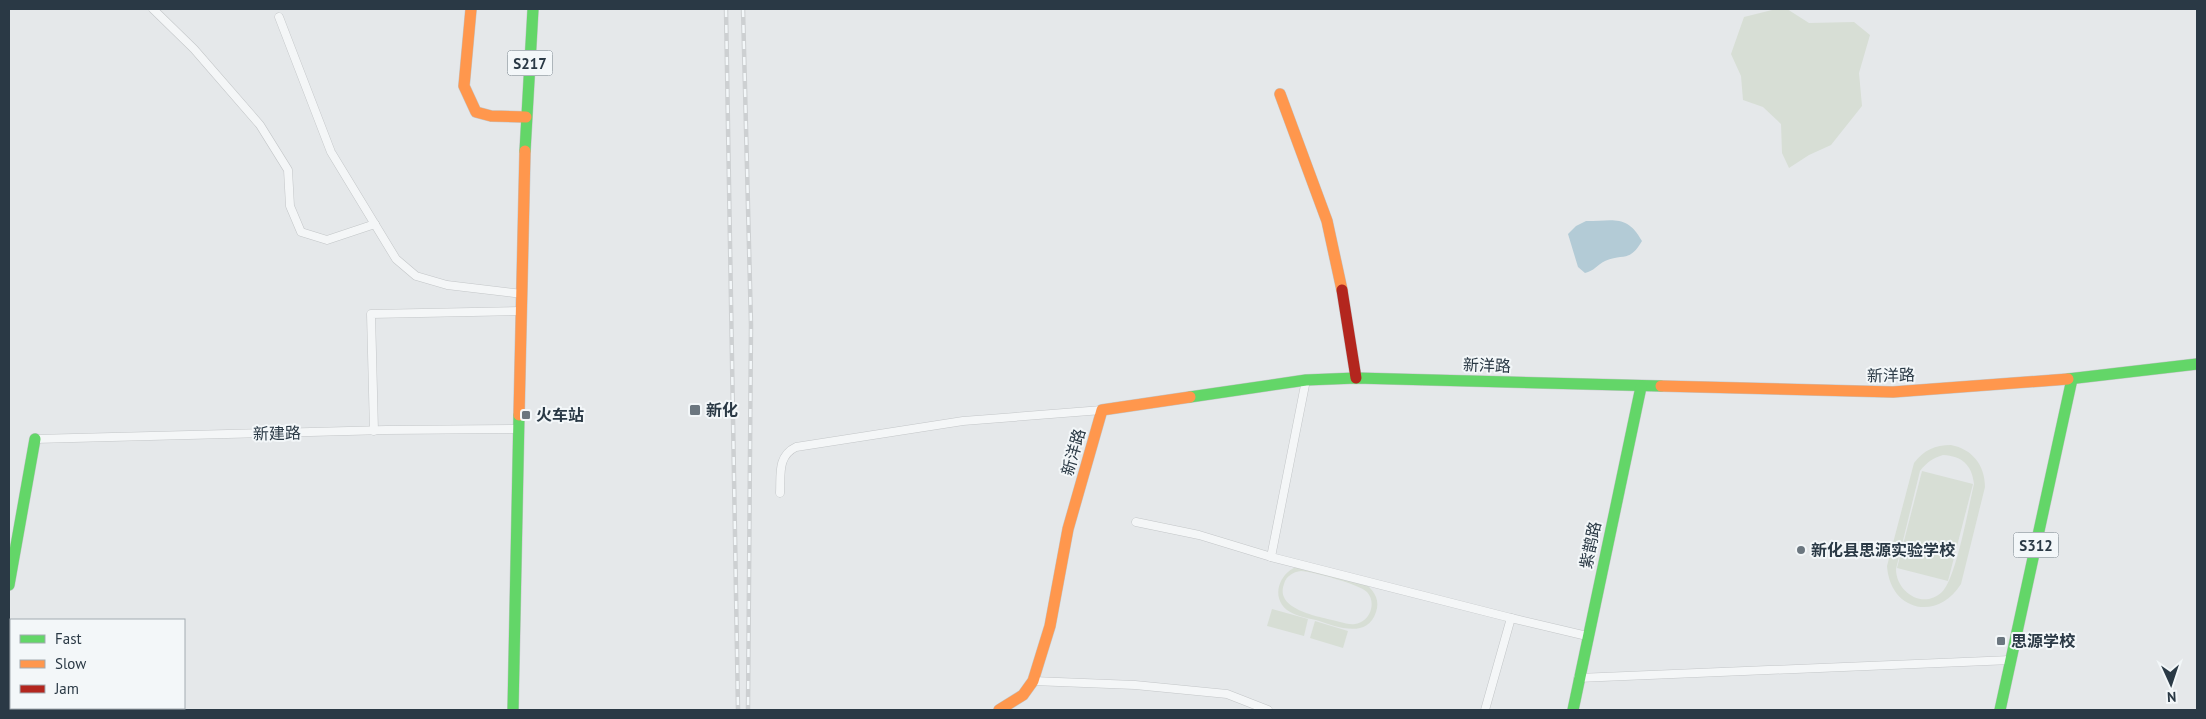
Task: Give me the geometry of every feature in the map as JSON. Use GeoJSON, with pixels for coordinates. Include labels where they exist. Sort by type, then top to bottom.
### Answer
{"type":"FeatureCollection","features":[{"type":"Feature","properties":{"kind":"street"},"geometry":{"type":"LineString","coordinates":[[154,9],[194,49],[260,125],[288,170],[290,206],[300,232],[326,240],[375,224]]}},
{"type":"Feature","properties":{"kind":"street"},"geometry":{"type":"LineString","coordinates":[[471,9],[464,86],[476,112],[491,116],[526,118]]}},
{"type":"Feature","properties":{"kind":"street","name":"S217"},"geometry":{"type":"LineString","coordinates":[[513,710],[526,118],[533,9]]}},
{"type":"Feature","properties":{"kind":"street"},"geometry":{"type":"LineString","coordinates":[[279,17],[331,152],[396,258],[416,276],[447,285],[522,294]]}},
{"type":"Feature","properties":{"kind":"street"},"geometry":{"type":"LineString","coordinates":[[1280,94],[1327,221],[1346,311],[1356,378]]}},
{"type":"Feature","properties":{"kind":"street"},"geometry":{"type":"LineString","coordinates":[[374,431],[371,314],[522,311]]}},
{"type":"Feature","properties":{"kind":"street","name":"新洋路"},"geometry":{"type":"LineString","coordinates":[[999,710],[1023,695],[1033,681],[1050,626],[1068,529],[1102,410],[1306,380],[1356,378],[1641,387],[1893,392],[2072,379],[2197,364]]}},
{"type":"Feature","properties":{"kind":"street","name":"S312"},"geometry":{"type":"LineString","coordinates":[[2000,710],[2072,379]]}},
{"type":"Feature","properties":{"kind":"street"},"geometry":{"type":"LineString","coordinates":[[1271,557],[1306,380]]}},
{"type":"Feature","properties":{"kind":"street","name":"紫鹊路"},"geometry":{"type":"LineString","coordinates":[[1573,710],[1578,678],[1641,387]]}},
{"type":"Feature","properties":{"kind":"street"},"geometry":{"type":"LineString","coordinates":[[780,493],[781,461],[788,451],[796,447],[963,421],[1102,410]]}},
{"type":"Feature","properties":{"kind":"street","name":"新建路"},"geometry":{"type":"LineString","coordinates":[[35,438],[519,429]]}},
{"type":"Feature","properties":{"kind":"street"},"geometry":{"type":"LineString","coordinates":[[9,585],[35,438]]}},
{"type":"Feature","properties":{"kind":"street"},"geometry":{"type":"LineString","coordinates":[[1136,522],[1199,535],[1271,557],[1587,636]]}},
{"type":"Feature","properties":{"kind":"street"},"geometry":{"type":"LineString","coordinates":[[1485,710],[1511,618]]}},
{"type":"Feature","properties":{"kind":"street"},"geometry":{"type":"LineString","coordinates":[[1578,678],[2011,660]]}},
{"type":"Feature","properties":{"kind":"street"},"geometry":{"type":"LineString","coordinates":[[1033,681],[1135,685],[1227,694],[1268,710]]}},
{"type":"Feature","properties":{"kind":"shaded area"},"geometry":{"type":"Polygon","coordinates":[[[1776,9],[1787,9],[1809,23],[1854,22],[1870,35],[1859,73],[1862,106],[1831,145],[1809,155],[1789,168],[1782,153],[1781,124],[1763,107],[1743,100],[1741,76],[1731,54],[1744,17],[1776,9]]]}},
{"type":"Feature","properties":{"kind":"shaded area"},"geometry":{"type":"Polygon","coordinates":[[[1945,445],[1965,450],[1976,459],[1983,472],[1985,487],[1961,584],[1951,596],[1940,604],[1928,607],[1916,606],[1905,601],[1896,593],[1890,581],[1887,566],[1914,463],[1926,452],[1935,447],[1945,445]],[[1943,455],[1933,459],[1920,471],[1896,569],[1901,585],[1912,596],[1919,599],[1935,597],[1942,592],[1947,584],[1957,558],[1974,484],[1971,472],[1965,463],[1956,457],[1943,455]]]}},
{"type":"Feature","properties":{"kind":"shaded area"},"geometry":{"type":"Polygon","coordinates":[[[1922,471],[1973,484],[1948,581],[1897,568],[1922,471]]]}},
{"type":"Feature","properties":{"kind":"shaded area"},"geometry":{"type":"Polygon","coordinates":[[[1296,567],[1367,585],[1377,600],[1377,608],[1372,621],[1365,626],[1350,629],[1290,612],[1282,605],[1278,593],[1281,580],[1290,570],[1296,567]],[[1301,571],[1290,575],[1284,584],[1283,593],[1286,601],[1293,607],[1312,615],[1349,624],[1360,623],[1368,616],[1372,606],[1367,592],[1346,582],[1301,571]]]}},
{"type":"Feature","properties":{"kind":"shaded area"},"geometry":{"type":"Polygon","coordinates":[[[1272,609],[1308,619],[1304,636],[1267,626],[1272,609]]]}},
{"type":"Feature","properties":{"kind":"shaded area"},"geometry":{"type":"Polygon","coordinates":[[[1315,621],[1348,631],[1343,648],[1310,638],[1315,621]]]}},
{"type":"Feature","properties":{"kind":"water"},"geometry":{"type":"Polygon","coordinates":[[[1612,220],[1625,223],[1631,226],[1642,241],[1630,255],[1605,261],[1585,273],[1578,267],[1568,234],[1576,226],[1586,221],[1612,220]]]}},
{"type":"Feature","properties":{"kind":"railway"},"geometry":{"type":"LineString","coordinates":[[726,9],[738,710]]}},
{"type":"Feature","properties":{"kind":"railway"},"geometry":{"type":"LineString","coordinates":[[743,9],[751,325],[748,710]]}},
{"type":"Feature","properties":{"kind":"traffic: fast"},"geometry":{"type":"LineString","coordinates":[[525,151],[533,9]]}},
{"type":"Feature","properties":{"kind":"traffic: fast"},"geometry":{"type":"LineString","coordinates":[[2068,379],[2197,364]]}},
{"type":"Feature","properties":{"kind":"traffic: fast"},"geometry":{"type":"LineString","coordinates":[[1190,397],[1306,380],[1356,378],[1661,386]]}},
{"type":"Feature","properties":{"kind":"traffic: fast"},"geometry":{"type":"LineString","coordinates":[[2000,710],[2072,379]]}},
{"type":"Feature","properties":{"kind":"traffic: fast"},"geometry":{"type":"LineString","coordinates":[[1573,710],[1641,387]]}},
{"type":"Feature","properties":{"kind":"traffic: fast"},"geometry":{"type":"LineString","coordinates":[[513,710],[519,415]]}},
{"type":"Feature","properties":{"kind":"traffic: fast"},"geometry":{"type":"LineString","coordinates":[[9,585],[35,439]]}},
{"type":"Feature","properties":{"kind":"traffic: slow"},"geometry":{"type":"LineString","coordinates":[[471,9],[464,86],[476,112],[491,116],[526,117]]}},
{"type":"Feature","properties":{"kind":"traffic: slow"},"geometry":{"type":"LineString","coordinates":[[1280,94],[1327,221],[1342,290]]}},
{"type":"Feature","properties":{"kind":"traffic: slow"},"geometry":{"type":"LineString","coordinates":[[519,415],[525,151]]}},
{"type":"Feature","properties":{"kind":"traffic: slow"},"geometry":{"type":"LineString","coordinates":[[1661,386],[1893,392],[2068,379]]}},
{"type":"Feature","properties":{"kind":"traffic: slow"},"geometry":{"type":"LineString","coordinates":[[999,710],[1023,695],[1033,681],[1050,626],[1068,529],[1102,410],[1190,397]]}},
{"type":"Feature","properties":{"kind":"traffic: jam"},"geometry":{"type":"LineString","coordinates":[[1342,290],[1356,378]]}},
{"type":"Feature","properties":{"kind":"place","name":"新化"},"geometry":{"type":"Point","coordinates":[695,410]}},
{"type":"Feature","properties":{"kind":"place","name":"火车站"},"geometry":{"type":"Point","coordinates":[526,415]}},
{"type":"Feature","properties":{"kind":"place","name":"新化县思源实验学校"},"geometry":{"type":"Point","coordinates":[1801,550]}},
{"type":"Feature","properties":{"kind":"place","name":"思源学校"},"geometry":{"type":"Point","coordinates":[2001,641]}}]}
